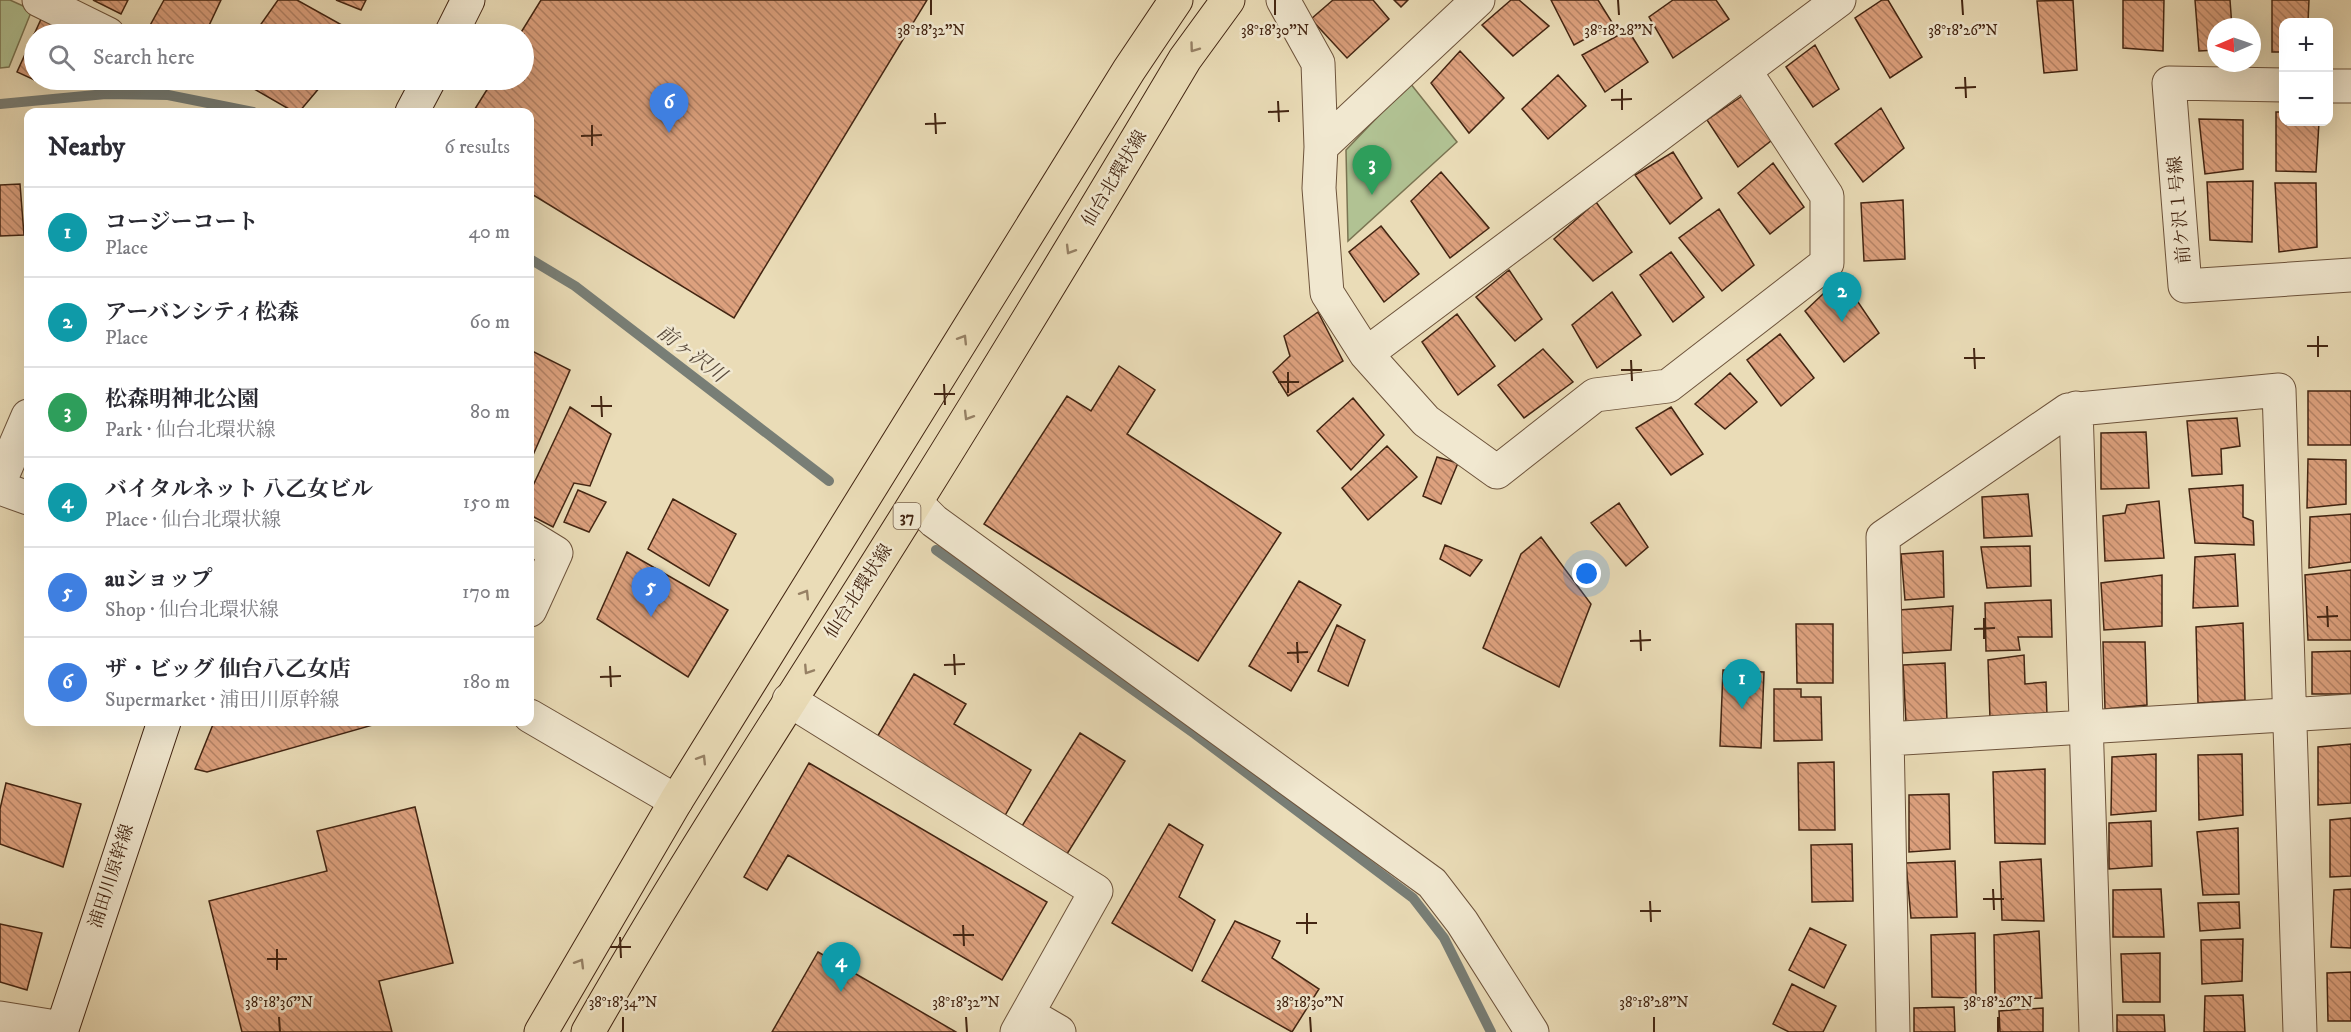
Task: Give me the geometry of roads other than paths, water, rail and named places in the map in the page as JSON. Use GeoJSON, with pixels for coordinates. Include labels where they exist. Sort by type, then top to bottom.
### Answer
{"type":"FeatureCollection","features":[{"type":"Feature","properties":{"kind":"main road"},"geometry":{"type":"LineString","coordinates":[[541,1032],[676,801],[1123,81],[1176,0]]}},
{"type":"Feature","properties":{"kind":"main road","name":"仙台北環状線"},"geometry":{"type":"LineString","coordinates":[[588,1032],[636,949],[789,700],[916,502],[1185,59],[1228,0]]}},
{"type":"Feature","properties":{"kind":"street"},"geometry":{"type":"LineString","coordinates":[[39,0],[88,24]]}},
{"type":"Feature","properties":{"kind":"street"},"geometry":{"type":"LineString","coordinates":[[456,24],[468,0]]}},
{"type":"Feature","properties":{"kind":"street"},"geometry":{"type":"LineString","coordinates":[[1283,0],[1318,63],[1322,147],[1319,188],[1327,293],[1366,354],[1426,421],[1497,472],[1595,395],[1668,386],[1827,264],[1827,196],[1745,71]]}},
{"type":"Feature","properties":{"kind":"street"},"geometry":{"type":"LineString","coordinates":[[1322,147],[1478,0]]}},
{"type":"Feature","properties":{"kind":"street"},"geometry":{"type":"LineString","coordinates":[[1366,354],[1839,0]]}},
{"type":"Feature","properties":{"kind":"street"},"geometry":{"type":"LineString","coordinates":[[2333,86],[2351,86],[2351,73]]}},
{"type":"Feature","properties":{"kind":"street","name":"前ケ沢１号線"},"geometry":{"type":"LineString","coordinates":[[2279,85],[2169,83],[2185,286],[2351,275]]}},
{"type":"Feature","properties":{"kind":"street"},"geometry":{"type":"LineString","coordinates":[[414,108],[424,90]]}},
{"type":"Feature","properties":{"kind":"street"},"geometry":{"type":"LineString","coordinates":[[1893,1032],[1883,537],[2068,410],[2279,390],[2301,1032]]}},
{"type":"Feature","properties":{"kind":"street"},"geometry":{"type":"LineString","coordinates":[[2076,408],[2096,1032]]}},
{"type":"Feature","properties":{"kind":"street"},"geometry":{"type":"LineString","coordinates":[[0,481],[24,425]]}},
{"type":"Feature","properties":{"kind":"street"},"geometry":{"type":"LineString","coordinates":[[0,488],[24,497]]}},
{"type":"Feature","properties":{"kind":"street"},"geometry":{"type":"LineString","coordinates":[[916,502],[934,521],[1432,883],[1462,922],[1532,1032]]}},
{"type":"Feature","properties":{"kind":"street"},"geometry":{"type":"LineString","coordinates":[[534,539],[556,553],[534,601]]}},
{"type":"Feature","properties":{"kind":"street"},"geometry":{"type":"LineString","coordinates":[[789,700],[1096,891],[1023,1023],[1059,1032]]}},
{"type":"Feature","properties":{"kind":"street"},"geometry":{"type":"LineString","coordinates":[[1887,739],[2351,711]]}},
{"type":"Feature","properties":{"kind":"street"},"geometry":{"type":"LineString","coordinates":[[534,718],[676,801]]}},
{"type":"Feature","properties":{"kind":"street","name":"浦田川原幹線"},"geometry":{"type":"LineString","coordinates":[[65,1031],[163,726]]}},
{"type":"Feature","properties":{"kind":"street"},"geometry":{"type":"LineString","coordinates":[[0,1018],[65,1031]]}},
{"type":"Feature","properties":{"kind":"waterway","name":"前ヶ沢川"},"geometry":{"type":"LineString","coordinates":[[0,104],[106,94],[168,95],[233,108]]}},
{"type":"Feature","properties":{"kind":"waterway","name":"前ヶ沢川"},"geometry":{"type":"LineString","coordinates":[[534,261],[575,286],[829,481]]}},
{"type":"Feature","properties":{"kind":"waterway"},"geometry":{"type":"LineString","coordinates":[[936,550],[1195,734],[1413,898],[1444,938],[1491,1032]]}},
{"type":"Feature","properties":{"kind":"place","name":"ザ・ビッグ 仙台八乙女店"},"geometry":{"type":"Point","coordinates":[669,133]}},
{"type":"Feature","properties":{"kind":"place","name":"松森明神北公園"},"geometry":{"type":"Point","coordinates":[1372,195]}},
{"type":"Feature","properties":{"kind":"place","name":"アーバンシティ松森"},"geometry":{"type":"Point","coordinates":[1842,322]}},
{"type":"Feature","properties":{"kind":"place","name":"auショップ"},"geometry":{"type":"Point","coordinates":[651,617]}},
{"type":"Feature","properties":{"kind":"place","name":"コージーコート"},"geometry":{"type":"Point","coordinates":[1742,709]}},
{"type":"Feature","properties":{"kind":"place","name":"バイタルネット 八乙女ビル"},"geometry":{"type":"Point","coordinates":[841,992]}}]}
